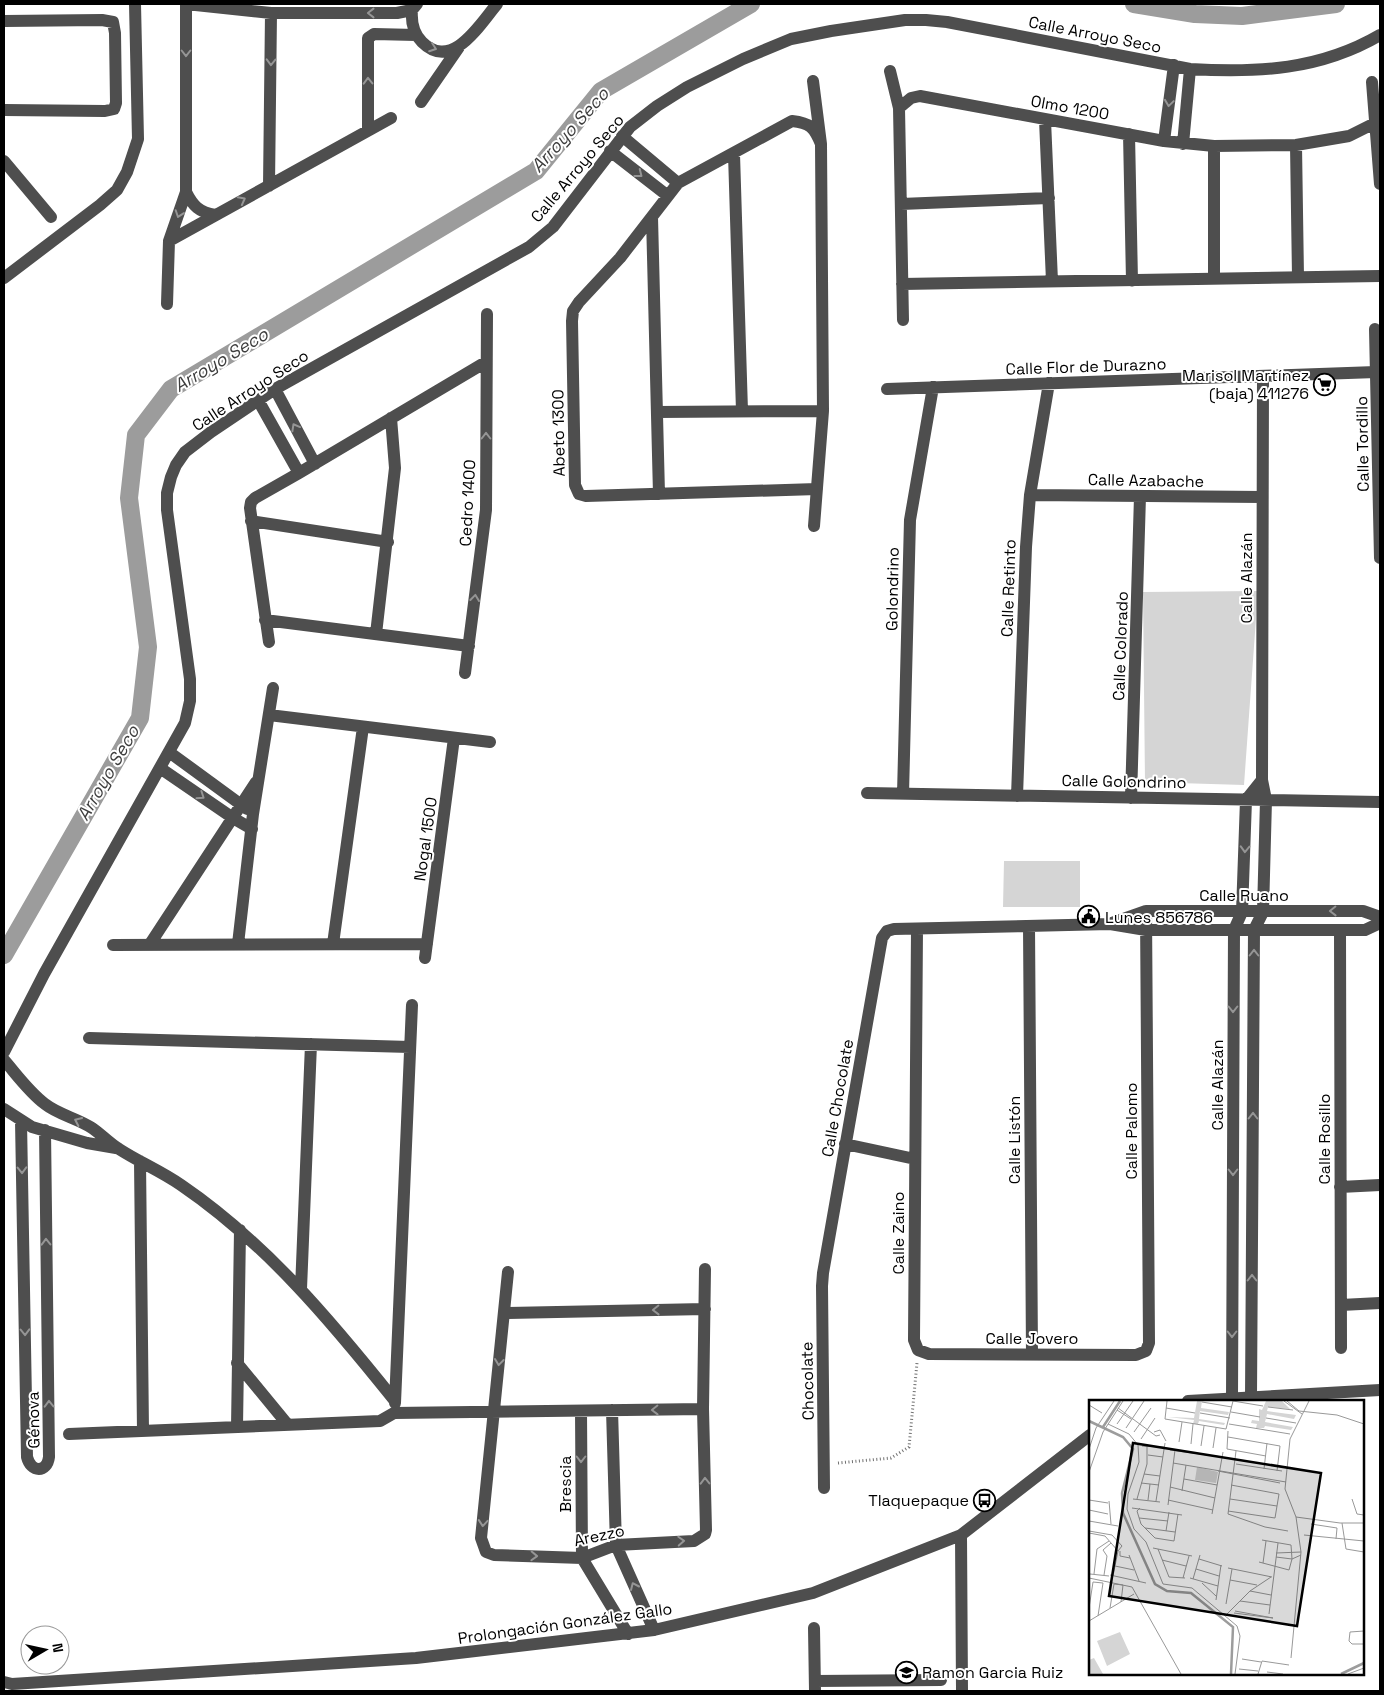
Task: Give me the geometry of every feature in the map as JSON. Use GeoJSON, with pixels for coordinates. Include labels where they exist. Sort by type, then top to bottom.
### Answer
{"type":"FeatureCollection","features":[{"type":"Feature","properties":{"kind":"street"},"geometry":{"type":"LineString","coordinates":[[4,278],[100,205],[116,190],[127,172],[138,139],[135,4]]}},
{"type":"Feature","properties":{"kind":"street"},"geometry":{"type":"LineString","coordinates":[[167,304],[170,242],[186,192],[186,4],[271,13],[397,13],[415,7],[413,29],[416,35],[429,48],[450,51],[459,47]]}},
{"type":"Feature","properties":{"kind":"street"},"geometry":{"type":"LineString","coordinates":[[421,102],[459,47],[469,38],[497,4]]}},
{"type":"Feature","properties":{"kind":"street"},"geometry":{"type":"LineString","coordinates":[[269,186],[271,13]]}},
{"type":"Feature","properties":{"kind":"street"},"geometry":{"type":"LineString","coordinates":[[4,21],[102,20],[113,22],[115,33],[116,103],[114,109],[105,111],[4,110]]}},
{"type":"Feature","properties":{"kind":"street","name":"Calle Arroyo Seco"},"geometry":{"type":"LineString","coordinates":[[169,752],[185,723],[190,701],[190,679],[167,510],[167,493],[171,477],[176,465],[185,452],[258,400],[529,247],[553,227],[630,127],[688,87],[791,39],[905,20],[947,22],[1190,69],[1226,71],[1272,69],[1308,64],[1345,52],[1380,35]]}},
{"type":"Feature","properties":{"kind":"street"},"geometry":{"type":"LineString","coordinates":[[368,130],[368,38],[374,34],[416,35]]}},
{"type":"Feature","properties":{"kind":"street"},"geometry":{"type":"LineString","coordinates":[[1164,141],[1174,66]]}},
{"type":"Feature","properties":{"kind":"street"},"geometry":{"type":"LineString","coordinates":[[1190,69],[1183,144],[1214,146],[1296,145],[1349,136],[1375,123]]}},
{"type":"Feature","properties":{"kind":"street"},"geometry":{"type":"LineString","coordinates":[[890,71],[899,108],[903,320]]}},
{"type":"Feature","properties":{"kind":"street"},"geometry":{"type":"LineString","coordinates":[[813,81],[821,144],[823,411],[814,526]]}},
{"type":"Feature","properties":{"kind":"street"},"geometry":{"type":"LineString","coordinates":[[1372,82],[1380,184]]}},
{"type":"Feature","properties":{"kind":"street","name":"Olmo 1200"},"geometry":{"type":"LineString","coordinates":[[899,108],[911,98],[920,96],[1183,144]]}},
{"type":"Feature","properties":{"kind":"street"},"geometry":{"type":"LineString","coordinates":[[170,242],[215,215],[391,118]]}},
{"type":"Feature","properties":{"kind":"street"},"geometry":{"type":"LineString","coordinates":[[1045,120],[1052,281]]}},
{"type":"Feature","properties":{"kind":"street","name":"Abeto 1300"},"geometry":{"type":"LineString","coordinates":[[817,490],[586,496],[579,494],[575,485],[573,311],[620,258],[678,184],[792,121],[803,123],[812,128],[821,144]]}},
{"type":"Feature","properties":{"kind":"street"},"geometry":{"type":"LineString","coordinates":[[1129,134],[1132,281]]}},
{"type":"Feature","properties":{"kind":"street"},"geometry":{"type":"LineString","coordinates":[[622,136],[678,184]]}},
{"type":"Feature","properties":{"kind":"street"},"geometry":{"type":"LineString","coordinates":[[1296,145],[1298,277]]}},
{"type":"Feature","properties":{"kind":"street"},"geometry":{"type":"LineString","coordinates":[[1214,146],[1214,279]]}},
{"type":"Feature","properties":{"kind":"street"},"geometry":{"type":"LineString","coordinates":[[610,151],[668,196]]}},
{"type":"Feature","properties":{"kind":"street"},"geometry":{"type":"LineString","coordinates":[[734,154],[742,411]]}},
{"type":"Feature","properties":{"kind":"street"},"geometry":{"type":"LineString","coordinates":[[4,161],[51,218]]}},
{"type":"Feature","properties":{"kind":"street"},"geometry":{"type":"LineString","coordinates":[[186,192],[196,209],[215,215]]}},
{"type":"Feature","properties":{"kind":"street"},"geometry":{"type":"LineString","coordinates":[[901,204],[1048,198]]}},
{"type":"Feature","properties":{"kind":"street"},"geometry":{"type":"LineString","coordinates":[[652,217],[659,494]]}},
{"type":"Feature","properties":{"kind":"street"},"geometry":{"type":"LineString","coordinates":[[902,284],[1380,276]]}},
{"type":"Feature","properties":{"kind":"street","name":"Cedro 1400"},"geometry":{"type":"LineString","coordinates":[[466,673],[486,510],[487,314]]}},
{"type":"Feature","properties":{"kind":"street","name":"Calle Tordillo"},"geometry":{"type":"LineString","coordinates":[[1375,329],[1380,558]]}},
{"type":"Feature","properties":{"kind":"street"},"geometry":{"type":"LineString","coordinates":[[269,642],[250,508],[251,502],[486,362]]}},
{"type":"Feature","properties":{"kind":"street","name":"Calle Flor de Durazno"},"geometry":{"type":"LineString","coordinates":[[887,389],[1376,372]]}},
{"type":"Feature","properties":{"kind":"street","name":"Calle Alazán"},"geometry":{"type":"LineString","coordinates":[[1251,1397],[1254,930],[1263,912],[1266,800],[1262,780],[1263,376]]}},
{"type":"Feature","properties":{"kind":"street","name":"Calle Retinto"},"geometry":{"type":"LineString","coordinates":[[1017,796],[1026,547],[1030,495],[1049,383]]}},
{"type":"Feature","properties":{"kind":"street","name":"Golondrino"},"geometry":{"type":"LineString","coordinates":[[903,794],[910,520],[933,387]]}},
{"type":"Feature","properties":{"kind":"street"},"geometry":{"type":"LineString","coordinates":[[275,390],[316,464]]}},
{"type":"Feature","properties":{"kind":"street"},"geometry":{"type":"LineString","coordinates":[[258,400],[299,473]]}},
{"type":"Feature","properties":{"kind":"street"},"geometry":{"type":"LineString","coordinates":[[657,412],[823,411]]}},
{"type":"Feature","properties":{"kind":"street"},"geometry":{"type":"LineString","coordinates":[[376,634],[395,468],[391,418]]}},
{"type":"Feature","properties":{"kind":"street","name":"Calle Azabache"},"geometry":{"type":"LineString","coordinates":[[1030,495],[1262,497]]}},
{"type":"Feature","properties":{"kind":"street","name":"Calle Colorado"},"geometry":{"type":"LineString","coordinates":[[1131,798],[1140,496]]}},
{"type":"Feature","properties":{"kind":"street"},"geometry":{"type":"LineString","coordinates":[[252,521],[388,542]]}},
{"type":"Feature","properties":{"kind":"street"},"geometry":{"type":"LineString","coordinates":[[266,620],[469,646]]}},
{"type":"Feature","properties":{"kind":"street"},"geometry":{"type":"LineString","coordinates":[[238,944],[253,814],[273,688]]}},
{"type":"Feature","properties":{"kind":"street"},"geometry":{"type":"LineString","coordinates":[[270,715],[490,742]]}},
{"type":"Feature","properties":{"kind":"street"},"geometry":{"type":"LineString","coordinates":[[333,944],[363,727]]}},
{"type":"Feature","properties":{"kind":"street","name":"Nogal 1500"},"geometry":{"type":"LineString","coordinates":[[425,958],[454,738]]}},
{"type":"Feature","properties":{"kind":"street"},"geometry":{"type":"LineString","coordinates":[[4,1052],[44,974],[169,752],[253,814]]}},
{"type":"Feature","properties":{"kind":"street"},"geometry":{"type":"LineString","coordinates":[[160,768],[252,829]]}},
{"type":"Feature","properties":{"kind":"street"},"geometry":{"type":"LineString","coordinates":[[150,944],[259,778]]}},
{"type":"Feature","properties":{"kind":"street"},"geometry":{"type":"LineString","coordinates":[[1246,800],[1262,780]]}},
{"type":"Feature","properties":{"kind":"street","name":"Calle Golondrino"},"geometry":{"type":"LineString","coordinates":[[867,793],[1380,802]]}},
{"type":"Feature","properties":{"kind":"street","name":"Calle Alazán"},"geometry":{"type":"LineString","coordinates":[[1232,1398],[1234,930],[1242,912],[1246,800]]}},
{"type":"Feature","properties":{"kind":"street","name":"Calle Ruano"},"geometry":{"type":"LineString","coordinates":[[1110,924],[1146,911],[1364,911],[1380,917]]}},
{"type":"Feature","properties":{"kind":"street","name":"Calle Palomo"},"geometry":{"type":"LineString","coordinates":[[1146,911],[1149,1343],[1146,1351]]}},
{"type":"Feature","properties":{"kind":"street","name":"Calle Ruano"},"geometry":{"type":"LineString","coordinates":[[887,931],[890,929],[1110,924],[1146,930],[1365,930],[1380,923]]}},
{"type":"Feature","properties":{"kind":"street","name":"Calle Listón"},"geometry":{"type":"LineString","coordinates":[[1028,926],[1032,1354]]}},
{"type":"Feature","properties":{"kind":"street","name":"Calle Zaino"},"geometry":{"type":"LineString","coordinates":[[917,929],[914,1340],[918,1350]]}},
{"type":"Feature","properties":{"kind":"street","name":"Calle Rosillo"},"geometry":{"type":"LineString","coordinates":[[1340,930],[1341,1348]]}},
{"type":"Feature","properties":{"kind":"street","name":"Calle Chocolate"},"geometry":{"type":"LineString","coordinates":[[823,1272],[882,938],[887,931]]}},
{"type":"Feature","properties":{"kind":"street"},"geometry":{"type":"LineString","coordinates":[[113,945],[427,944]]}},
{"type":"Feature","properties":{"kind":"street"},"geometry":{"type":"LineString","coordinates":[[69,1434],[380,1422],[395,1407],[412,1005]]}},
{"type":"Feature","properties":{"kind":"street"},"geometry":{"type":"LineString","coordinates":[[90,1038],[410,1047]]}},
{"type":"Feature","properties":{"kind":"street"},"geometry":{"type":"LineString","coordinates":[[301,1289],[311,1044]]}},
{"type":"Feature","properties":{"kind":"street"},"geometry":{"type":"LineString","coordinates":[[4,1060],[28,1088],[45,1104],[92,1128],[118,1149],[180,1184],[240,1230],[273,1260],[345,1338],[395,1407]]}},
{"type":"Feature","properties":{"kind":"street"},"geometry":{"type":"LineString","coordinates":[[4,1109],[32,1127],[86,1143],[118,1149]]}},
{"type":"Feature","properties":{"kind":"street","name":"Génova"},"geometry":{"type":"LineString","coordinates":[[21,1121],[27,1426],[29,1464],[39,1470],[45,1468],[49,1463],[45,1130]]}},
{"type":"Feature","properties":{"kind":"street"},"geometry":{"type":"LineString","coordinates":[[845,1144],[915,1159]]}},
{"type":"Feature","properties":{"kind":"street"},"geometry":{"type":"LineString","coordinates":[[140,1161],[143,1431]]}},
{"type":"Feature","properties":{"kind":"street"},"geometry":{"type":"LineString","coordinates":[[1340,1187],[1380,1185]]}},
{"type":"Feature","properties":{"kind":"street"},"geometry":{"type":"LineString","coordinates":[[237,1427],[240,1230]]}},
{"type":"Feature","properties":{"kind":"street","name":"Arezzo"},"geometry":{"type":"LineString","coordinates":[[508,1272],[481,1538],[486,1552],[494,1555],[582,1558],[616,1545],[694,1541],[705,1534],[703,1409],[704,1269]]}},
{"type":"Feature","properties":{"kind":"street","name":"Chocolate"},"geometry":{"type":"LineString","coordinates":[[823,1272],[824,1488]]}},
{"type":"Feature","properties":{"kind":"street"},"geometry":{"type":"LineString","coordinates":[[24,1279],[47,1279]]}},
{"type":"Feature","properties":{"kind":"street"},"geometry":{"type":"LineString","coordinates":[[1341,1304],[1380,1303]]}},
{"type":"Feature","properties":{"kind":"street"},"geometry":{"type":"LineString","coordinates":[[504,1313],[705,1309]]}},
{"type":"Feature","properties":{"kind":"street","name":"Calle Jovero"},"geometry":{"type":"LineString","coordinates":[[918,1350],[929,1354],[1136,1355],[1146,1351]]}},
{"type":"Feature","properties":{"kind":"street"},"geometry":{"type":"LineString","coordinates":[[237,1363],[288,1425]]}},
{"type":"Feature","properties":{"kind":"street"},"geometry":{"type":"LineString","coordinates":[[1203,1400],[1380,1390]]}},
{"type":"Feature","properties":{"kind":"street"},"geometry":{"type":"LineString","coordinates":[[395,1407],[493,1412],[703,1409]]}},
{"type":"Feature","properties":{"kind":"street"},"geometry":{"type":"LineString","coordinates":[[612,1410],[616,1545],[654,1630]]}},
{"type":"Feature","properties":{"kind":"street","name":"Brescia"},"geometry":{"type":"LineString","coordinates":[[581,1411],[582,1558]]}},
{"type":"Feature","properties":{"kind":"street"},"geometry":{"type":"LineString","coordinates":[[27,1426],[49,1426]]}},
{"type":"Feature","properties":{"kind":"street","name":"Prolongación González Gallo"},"geometry":{"type":"LineString","coordinates":[[4,1682],[12,1684],[416,1658],[654,1630],[813,1593],[961,1535],[1089,1436]]}},
{"type":"Feature","properties":{"kind":"street"},"geometry":{"type":"LineString","coordinates":[[961,1535],[962,1691]]}},
{"type":"Feature","properties":{"kind":"street"},"geometry":{"type":"LineString","coordinates":[[582,1558],[628,1634]]}},
{"type":"Feature","properties":{"kind":"street"},"geometry":{"type":"LineString","coordinates":[[814,1628],[815,1686],[914,1686],[941,1680]]}},
{"type":"Feature","properties":{"kind":"path"},"geometry":{"type":"LineString","coordinates":[[824,1464],[891,1458],[909,1447],[918,1350]]}},
{"type":"Feature","properties":{"kind":"shaded area"},"geometry":{"type":"Polygon","coordinates":[[[1258,591],[1244,785],[1145,782],[1143,592],[1258,591]]]}},
{"type":"Feature","properties":{"kind":"shaded area"},"geometry":{"type":"Polygon","coordinates":[[[1004,861],[1080,861],[1080,907],[1003,907],[1004,861]]]}},
{"type":"Feature","properties":{"kind":"waterway","name":"Arroyo Seco"},"geometry":{"type":"LineString","coordinates":[[4,955],[140,718],[148,647],[129,498],[136,435],[171,389],[536,171],[601,91],[751,4]]}},
{"type":"Feature","properties":{"kind":"waterway","name":"Arroyo Seco"},"geometry":{"type":"LineString","coordinates":[[1134,4],[1195,14],[1242,16],[1336,4]]}},
{"type":"Feature","properties":{"kind":"place","name":"Marisol Martínez (baja) 411276"},"geometry":{"type":"Point","coordinates":[1325,384]}},
{"type":"Feature","properties":{"kind":"place","name":"Lunes 856786"},"geometry":{"type":"Point","coordinates":[1089,917]}},
{"type":"Feature","properties":{"kind":"place","name":"Tlaquepaque"},"geometry":{"type":"Point","coordinates":[985,1500]}},
{"type":"Feature","properties":{"kind":"place","name":"Ramon Garcia Ruiz"},"geometry":{"type":"Point","coordinates":[906,1672]}}]}
